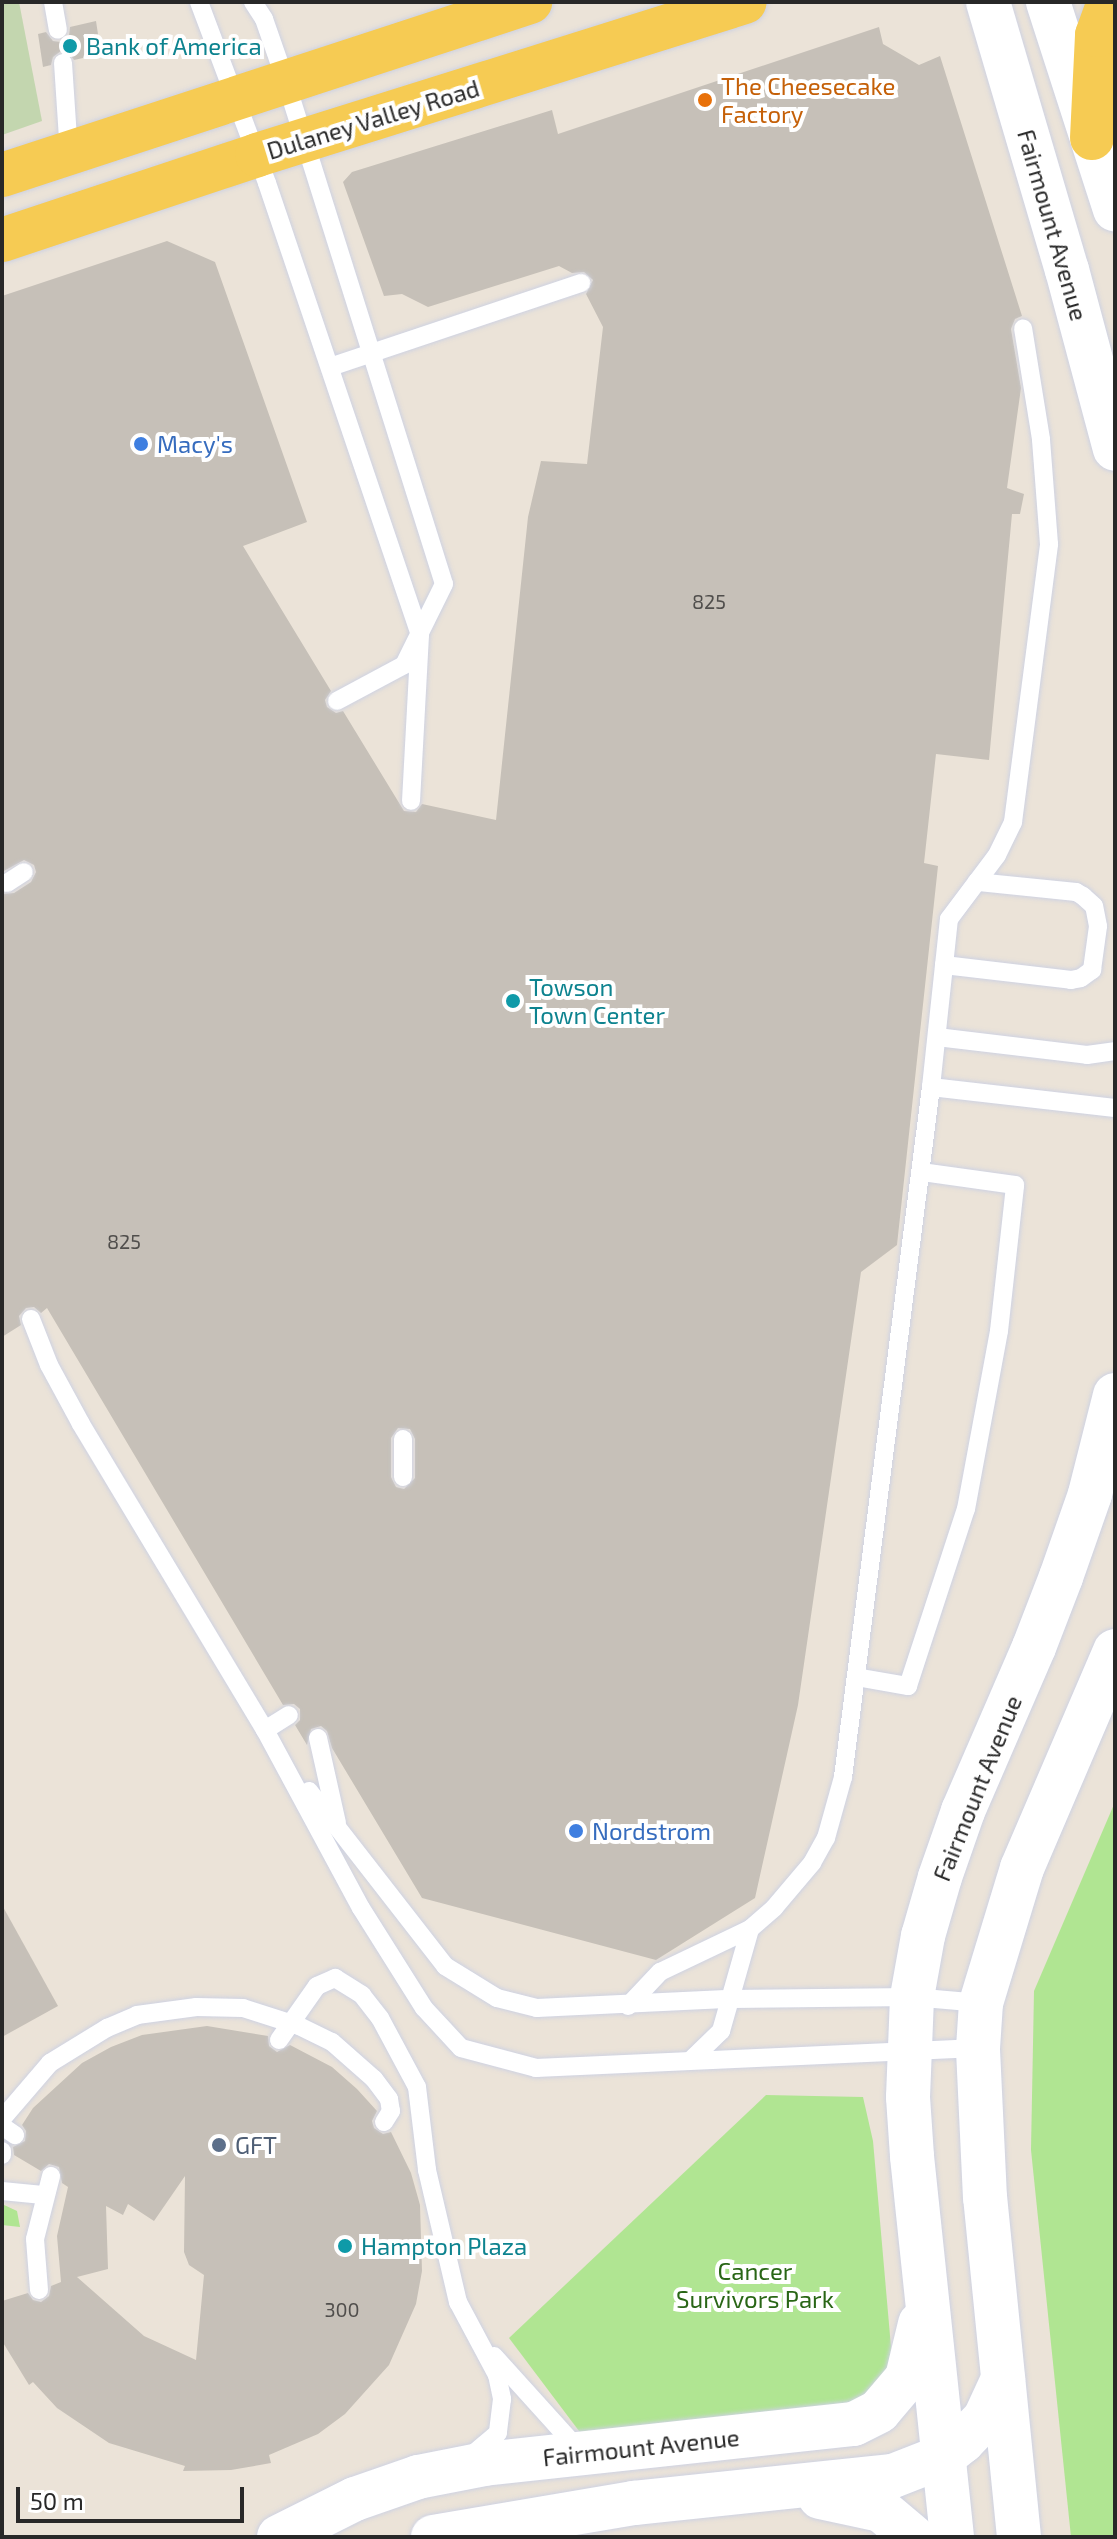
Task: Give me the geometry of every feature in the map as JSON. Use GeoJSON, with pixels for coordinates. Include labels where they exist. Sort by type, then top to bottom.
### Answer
{"type":"FeatureCollection","features":[{"type":"Feature","properties":{"kind":"main road"},"geometry":{"type":"LineString","coordinates":[[2,175],[530,2]]}},
{"type":"Feature","properties":{"kind":"main road","name":"Dulaney Valley Road"},"geometry":{"type":"LineString","coordinates":[[2,240],[303,140],[745,2]]}},
{"type":"Feature","properties":{"kind":"main road","name":"Fairmount Avenue"},"geometry":{"type":"LineString","coordinates":[[988,2],[1087,338],[1115,449]]}},
{"type":"Feature","properties":{"kind":"main road"},"geometry":{"type":"LineString","coordinates":[[1048,2],[1115,209]]}},
{"type":"Feature","properties":{"kind":"main road"},"geometry":{"type":"LineString","coordinates":[[1092,138],[1097,35],[1109,2]]}},
{"type":"Feature","properties":{"kind":"main road","name":"Fairmount Avenue"},"geometry":{"type":"LineString","coordinates":[[952,2537],[912,2156],[909,2051],[912,1997],[923,1936],[940,1877],[963,1811],[1061,1577],[1090,1494],[1115,1395]]}},
{"type":"Feature","properties":{"kind":"main road"},"geometry":{"type":"LineString","coordinates":[[1019,2537],[985,2198],[978,2048],[981,2003],[1022,1868],[1115,1651]]}},
{"type":"Feature","properties":{"kind":"main road","name":"Fairmount Avenue"},"geometry":{"type":"LineString","coordinates":[[279,2537],[355,2499],[418,2477],[484,2464],[854,2424],[879,2411],[907,2378],[926,2290]]}},
{"type":"Feature","properties":{"kind":"main road"},"geometry":{"type":"LineString","coordinates":[[433,2537],[602,2508],[893,2476],[944,2456],[985,2418],[1003,2379]]}},
{"type":"Feature","properties":{"kind":"main road"},"geometry":{"type":"LineString","coordinates":[[770,2488],[863,2503],[881,2510],[913,2537]]}},
{"type":"Feature","properties":{"kind":"lane"},"geometry":{"type":"LineString","coordinates":[[53,2],[58,30]]}},
{"type":"Feature","properties":{"kind":"lane"},"geometry":{"type":"LineString","coordinates":[[199,2],[257,155],[420,635],[411,801]]}},
{"type":"Feature","properties":{"kind":"lane"},"geometry":{"type":"LineString","coordinates":[[253,2],[264,19],[286,82],[444,584],[404,665],[337,701]]}},
{"type":"Feature","properties":{"kind":"lane"},"geometry":{"type":"LineString","coordinates":[[63,63],[69,153]]}},
{"type":"Feature","properties":{"kind":"lane"},"geometry":{"type":"LineString","coordinates":[[330,367],[581,283]]}},
{"type":"Feature","properties":{"kind":"lane"},"geometry":{"type":"LineString","coordinates":[[628,2006],[660,1972],[750,1929],[796,1884],[826,1838],[843,1777],[921,1172],[949,919],[997,855],[1013,822],[1049,544],[1041,439],[1023,328]]}},
{"type":"Feature","properties":{"kind":"lane"},"geometry":{"type":"LineString","coordinates":[[7,883],[24,872]]}},
{"type":"Feature","properties":{"kind":"lane"},"geometry":{"type":"LineString","coordinates":[[944,965],[1071,980],[1081,978],[1092,970],[1098,926],[1094,906],[1083,896],[1076,892],[977,882]]}},
{"type":"Feature","properties":{"kind":"lane"},"geometry":{"type":"LineString","coordinates":[[937,1037],[1087,1055],[1115,1051]]}},
{"type":"Feature","properties":{"kind":"lane"},"geometry":{"type":"LineString","coordinates":[[931,1087],[1115,1108]]}},
{"type":"Feature","properties":{"kind":"lane"},"geometry":{"type":"LineString","coordinates":[[856,1677],[908,1686],[966,1509],[999,1331],[1015,1185],[921,1172]]}},
{"type":"Feature","properties":{"kind":"lane"},"geometry":{"type":"LineString","coordinates":[[31,1319],[49,1365],[81,1424],[265,1730],[361,1908],[424,2008],[461,2048],[536,2068],[978,2048]]}},
{"type":"Feature","properties":{"kind":"lane"},"geometry":{"type":"LineString","coordinates":[[403,1439],[403,1477]]}},
{"type":"Feature","properties":{"kind":"lane"},"geometry":{"type":"LineString","coordinates":[[265,1730],[289,1715]]}},
{"type":"Feature","properties":{"kind":"lane"},"geometry":{"type":"LineString","coordinates":[[265,1730],[340,1833],[445,1966],[497,1998],[537,2008],[731,1999],[912,1997],[981,2003]]}},
{"type":"Feature","properties":{"kind":"lane"},"geometry":{"type":"LineString","coordinates":[[318,1738],[340,1833]]}},
{"type":"Feature","properties":{"kind":"lane"},"geometry":{"type":"LineString","coordinates":[[691,2060],[721,2031],[750,1929]]}},
{"type":"Feature","properties":{"kind":"lane"},"geometry":{"type":"LineString","coordinates":[[279,2040],[317,1986],[335,1978],[362,1995],[380,2018],[417,2087],[437,2223],[458,2302],[497,2375],[502,2399],[498,2433],[473,2455],[418,2477]]}},
{"type":"Feature","properties":{"kind":"lane"},"geometry":{"type":"LineString","coordinates":[[2,2119],[50,2063],[107,2028],[137,2015],[196,2007],[243,2008],[299,2026],[332,2042],[374,2079],[389,2099],[391,2111],[384,2122]]}},
{"type":"Feature","properties":{"kind":"lane"},"geometry":{"type":"LineString","coordinates":[[39,2290],[35,2239],[43,2195],[51,2176]]}},
{"type":"Feature","properties":{"kind":"lane"},"geometry":{"type":"LineString","coordinates":[[2,2191],[43,2195]]}},
{"type":"Feature","properties":{"kind":"lane"},"geometry":{"type":"LineString","coordinates":[[476,2336],[581,2453]]}},
{"type":"Feature","properties":{"kind":"green space"},"geometry":{"type":"Polygon","coordinates":[[[2,2],[19,2],[42,121],[2,135],[2,2]]]}},
{"type":"Feature","properties":{"kind":"green space"},"geometry":{"type":"Polygon","coordinates":[[[1115,1802],[1115,2537],[1071,2537],[1031,2150],[1034,1991],[1115,1802]]]}},
{"type":"Feature","properties":{"kind":"green space","name":"Cancer Survivors Park"},"geometry":{"type":"Polygon","coordinates":[[[766,2095],[863,2097],[873,2141],[891,2347],[887,2386],[862,2403],[582,2435],[509,2338],[766,2095]]]}},
{"type":"Feature","properties":{"kind":"green space"},"geometry":{"type":"Polygon","coordinates":[[[2,2204],[17,2211],[20,2227],[2,2225],[2,2204]]]}},
{"type":"Feature","properties":{"kind":"building","name":"Bank of America"},"geometry":{"type":"Polygon","coordinates":[[[96,21],[101,54],[74,60],[69,53],[61,51],[53,57],[51,65],[43,67],[38,34],[46,32],[53,41],[61,42],[69,35],[70,27],[96,21]]]}},
{"type":"Feature","properties":{"kind":"building","name":"Towson Town Center"},"geometry":{"type":"Polygon","coordinates":[[[879,27],[883,44],[919,65],[940,56],[1022,316],[1015,319],[1011,329],[1021,388],[1007,488],[1024,494],[1020,514],[1012,514],[989,760],[936,754],[924,863],[938,866],[897,1245],[861,1272],[798,1705],[755,1898],[656,1960],[422,1898],[332,1748],[327,1731],[321,1726],[311,1729],[307,1745],[295,1725],[300,1720],[300,1709],[294,1704],[283,1705],[47,1308],[41,1313],[34,1307],[26,1308],[19,1316],[21,1325],[2,1337],[2,894],[14,893],[31,882],[36,872],[34,865],[24,860],[2,872],[2,296],[167,241],[215,262],[307,522],[243,546],[331,691],[325,700],[327,707],[336,713],[343,711],[404,811],[416,812],[422,804],[496,820],[528,517],[541,461],[587,464],[603,327],[586,294],[593,280],[584,272],[572,273],[559,266],[428,307],[402,294],[384,296],[343,182],[352,172],[552,110],[558,134],[879,27]],[[398,1428],[391,1438],[391,1477],[396,1487],[404,1489],[415,1478],[415,1439],[410,1429],[398,1428]]]}},
{"type":"Feature","properties":{"kind":"building"},"geometry":{"type":"Polygon","coordinates":[[[2,1905],[58,2006],[2,2037],[2,1905]]]}},
{"type":"Feature","properties":{"kind":"building","name":"Hampton Plaza"},"geometry":{"type":"Polygon","coordinates":[[[207,2026],[268,2036],[269,2046],[277,2052],[290,2045],[332,2067],[357,2089],[377,2111],[372,2121],[374,2128],[383,2134],[391,2132],[411,2173],[420,2205],[422,2271],[416,2304],[389,2365],[345,2414],[318,2434],[269,2455],[271,2463],[231,2470],[183,2471],[185,2466],[109,2443],[57,2408],[33,2382],[29,2385],[2,2341],[2,2301],[28,2293],[33,2300],[41,2302],[49,2296],[51,2286],[61,2282],[57,2236],[68,2187],[62,2183],[59,2167],[49,2164],[41,2171],[14,2155],[13,2147],[25,2141],[26,2131],[22,2125],[33,2108],[82,2063],[142,2035],[207,2026]],[[185,2176],[154,2221],[128,2204],[123,2215],[106,2206],[108,2269],[77,2277],[144,2336],[196,2360],[204,2275],[189,2265],[184,2252],[185,2176]]]}},
{"type":"Feature","properties":{"kind":"place","name":"Bank of America"},"geometry":{"type":"Point","coordinates":[70,46]}},
{"type":"Feature","properties":{"kind":"place","name":"The Cheesecake Factory"},"geometry":{"type":"Point","coordinates":[705,100]}},
{"type":"Feature","properties":{"kind":"place","name":"Macy's"},"geometry":{"type":"Point","coordinates":[141,444]}},
{"type":"Feature","properties":{"kind":"place","name":"Towson Town Center"},"geometry":{"type":"Point","coordinates":[513,1001]}},
{"type":"Feature","properties":{"kind":"place","name":"Nordstrom"},"geometry":{"type":"Point","coordinates":[576,1831]}},
{"type":"Feature","properties":{"kind":"place","name":"GFT"},"geometry":{"type":"Point","coordinates":[219,2145]}},
{"type":"Feature","properties":{"kind":"place","name":"Hampton Plaza"},"geometry":{"type":"Point","coordinates":[345,2246]}}]}
